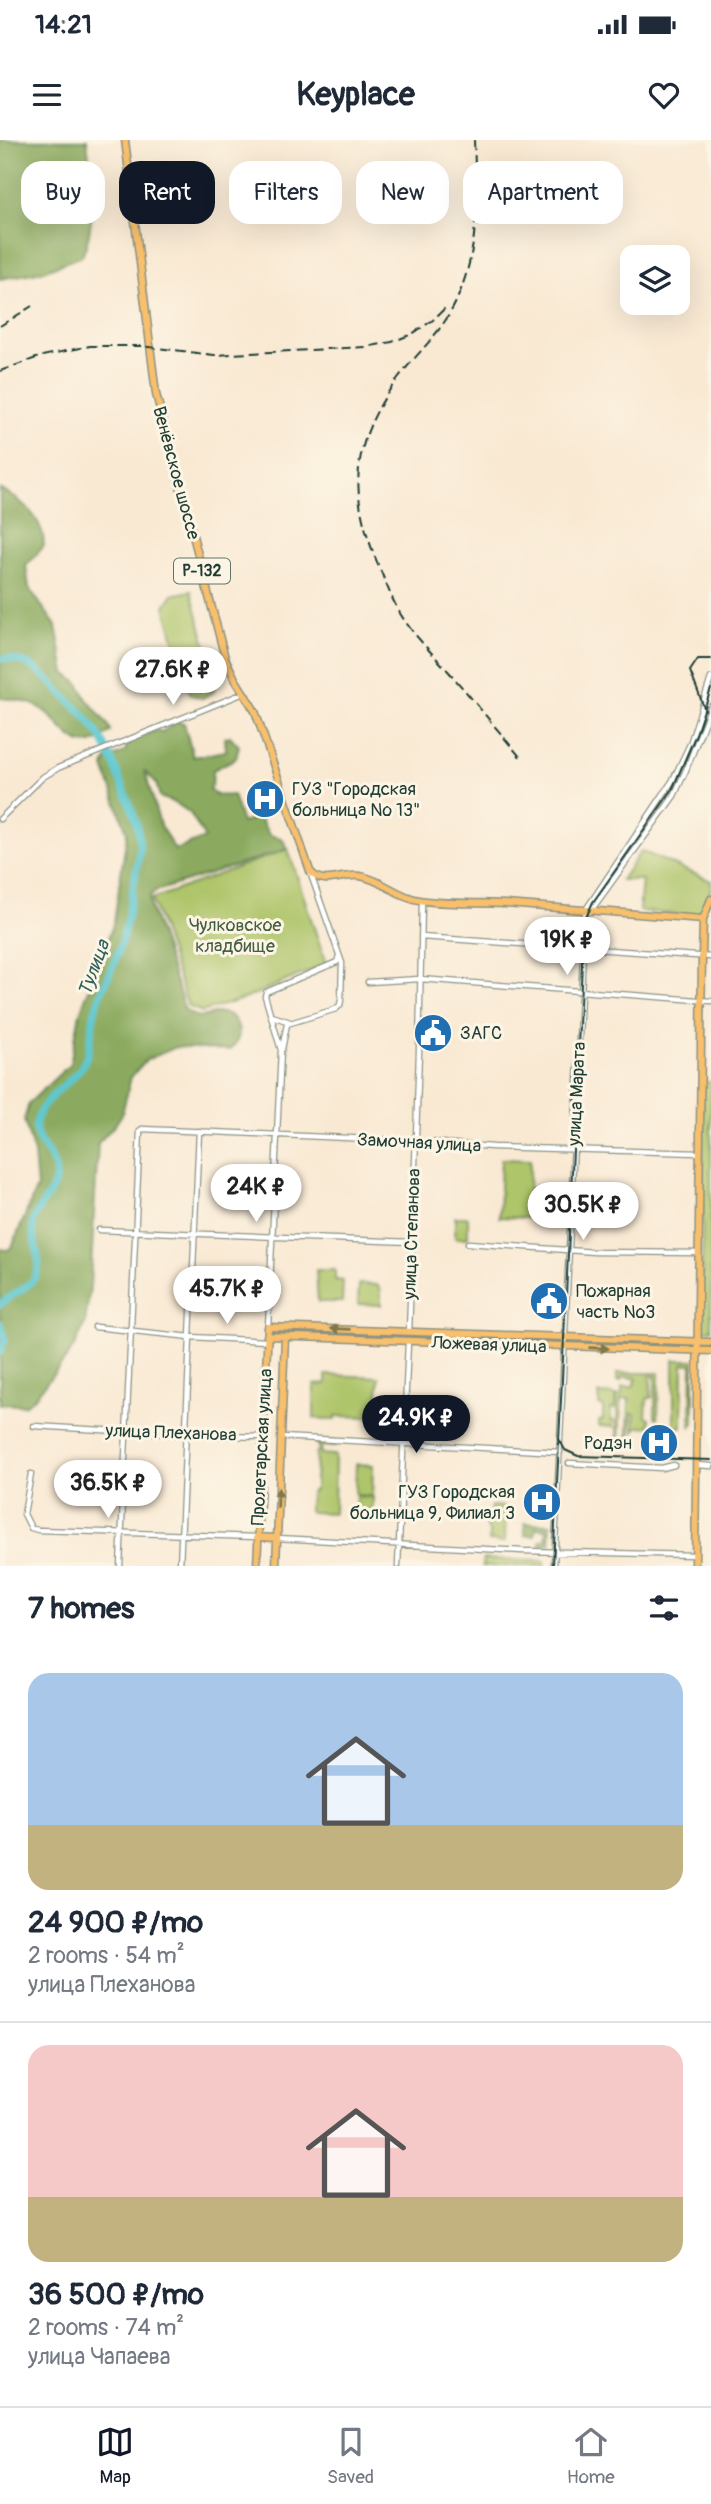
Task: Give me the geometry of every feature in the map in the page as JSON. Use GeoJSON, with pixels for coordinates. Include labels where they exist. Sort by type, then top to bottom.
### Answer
{"type":"FeatureCollection","features":[{"type":"Feature","properties":{"kind":"main road","name":"Венёвское шоссе"},"geometry":{"type":"LineString","coordinates":[[125,140],[149,356],[156,394],[225,658],[258,717],[310,871]]}},
{"type":"Feature","properties":{"kind":"main road"},"geometry":{"type":"LineString","coordinates":[[310,871],[317,878],[330,880],[349,876],[363,877],[405,897],[422,901],[703,919]]}},
{"type":"Feature","properties":{"kind":"main road"},"geometry":{"type":"LineString","coordinates":[[695,1566],[702,956],[703,919],[711,899]]}},
{"type":"Feature","properties":{"kind":"main road","name":"Ложевая улица"},"geometry":{"type":"LineString","coordinates":[[268,1326],[711,1342]]}},
{"type":"Feature","properties":{"kind":"main road","name":"Пролетарская улица"},"geometry":{"type":"LineString","coordinates":[[257,1566],[268,1326]]}},
{"type":"Feature","properties":{"kind":"main road","name":"улица Степанова"},"geometry":{"type":"LineString","coordinates":[[408,1342],[409,1332]]}},
{"type":"Feature","properties":{"kind":"main road"},"geometry":{"type":"LineString","coordinates":[[499,1335],[499,1345]]}},
{"type":"Feature","properties":{"kind":"main road","name":"Ложевая улица"},"geometry":{"type":"LineString","coordinates":[[267,1341],[285,1337],[711,1351]]}},
{"type":"Feature","properties":{"kind":"main road","name":"Пролетарская улица"},"geometry":{"type":"LineString","coordinates":[[276,1566],[285,1337]]}},
{"type":"Feature","properties":{"kind":"main road"},"geometry":{"type":"LineString","coordinates":[[267,1341],[278,1340],[285,1348]]}},
{"type":"Feature","properties":{"kind":"main road","name":"улица Плеханова"},"geometry":{"type":"LineString","coordinates":[[263,1437],[281,1437]]}},
{"type":"Feature","properties":{"kind":"main road"},"geometry":{"type":"LineString","coordinates":[[257,1537],[277,1538]]}},
{"type":"Feature","properties":{"kind":"street","name":"улица Марата"},"geometry":{"type":"LineString","coordinates":[[588,912],[663,811],[682,779],[709,702],[711,678]]}},
{"type":"Feature","properties":{"kind":"street"},"geometry":{"type":"LineString","coordinates":[[0,819],[43,777],[58,768],[245,693]]}},
{"type":"Feature","properties":{"kind":"street","name":"улица Марата"},"geometry":{"type":"LineString","coordinates":[[554,1566],[584,948],[588,912],[668,790],[709,702]]}},
{"type":"Feature","properties":{"kind":"street"},"geometry":{"type":"LineString","coordinates":[[675,776],[682,779]]}},
{"type":"Feature","properties":{"kind":"street"},"geometry":{"type":"LineString","coordinates":[[271,1016],[291,1022],[339,1007],[343,977],[339,956],[310,871]]}},
{"type":"Feature","properties":{"kind":"street"},"geometry":{"type":"LineString","coordinates":[[317,891],[320,884],[330,880]]}},
{"type":"Feature","properties":{"kind":"street","name":"улица Степанова"},"geometry":{"type":"LineString","coordinates":[[409,1332],[422,901]]}},
{"type":"Feature","properties":{"kind":"street"},"geometry":{"type":"LineString","coordinates":[[703,919],[711,919]]}},
{"type":"Feature","properties":{"kind":"street"},"geometry":{"type":"LineString","coordinates":[[421,937],[711,957]]}},
{"type":"Feature","properties":{"kind":"street","name":"Пролетарская улица"},"geometry":{"type":"LineString","coordinates":[[268,1326],[281,1050],[265,995],[283,984],[337,962],[339,956]]}},
{"type":"Feature","properties":{"kind":"street"},"geometry":{"type":"LineString","coordinates":[[368,982],[420,979],[711,1001]]}},
{"type":"Feature","properties":{"kind":"street"},"geometry":{"type":"LineString","coordinates":[[281,1050],[285,1028],[291,1022]]}},
{"type":"Feature","properties":{"kind":"street","name":"Замочная улица"},"geometry":{"type":"LineString","coordinates":[[136,1231],[140,1131],[145,1128],[515,1148],[699,1153]]}},
{"type":"Feature","properties":{"kind":"street"},"geometry":{"type":"LineString","coordinates":[[180,1566],[199,1131]]}},
{"type":"Feature","properties":{"kind":"street"},"geometry":{"type":"LineString","coordinates":[[99,1230],[412,1242]]}},
{"type":"Feature","properties":{"kind":"street"},"geometry":{"type":"LineString","coordinates":[[120,1566],[136,1231]]}},
{"type":"Feature","properties":{"kind":"street"},"geometry":{"type":"LineString","coordinates":[[468,1243],[570,1250],[699,1253]]}},
{"type":"Feature","properties":{"kind":"street","name":"Ложевая улица"},"geometry":{"type":"LineString","coordinates":[[94,1327],[191,1337],[267,1341]]}},
{"type":"Feature","properties":{"kind":"street","name":"улица Степанова"},"geometry":{"type":"LineString","coordinates":[[398,1566],[408,1342]]}},
{"type":"Feature","properties":{"kind":"street","name":"улица Плеханова"},"geometry":{"type":"LineString","coordinates":[[34,1426],[263,1437]]}},
{"type":"Feature","properties":{"kind":"street","name":"улица Плеханова"},"geometry":{"type":"LineString","coordinates":[[281,1437],[560,1452]]}},
{"type":"Feature","properties":{"kind":"street"},"geometry":{"type":"LineString","coordinates":[[569,1463],[662,1468],[674,1465]]}},
{"type":"Feature","properties":{"kind":"street"},"geometry":{"type":"LineString","coordinates":[[697,1465],[711,1466]]}},
{"type":"Feature","properties":{"kind":"street"},"geometry":{"type":"LineString","coordinates":[[31,1474],[25,1503],[27,1522],[31,1528],[38,1530],[257,1537]]}},
{"type":"Feature","properties":{"kind":"street"},"geometry":{"type":"LineString","coordinates":[[277,1538],[555,1552],[695,1555]]}},
{"type":"Feature","properties":{"kind":"green space"},"geometry":{"type":"Polygon","coordinates":[[[0,140],[87,140],[89,161],[21,161],[21,224],[91,224],[82,256],[43,271],[0,279],[0,140]]]}},
{"type":"Feature","properties":{"kind":"green space"},"geometry":{"type":"Polygon","coordinates":[[[0,489],[24,505],[40,527],[44,546],[26,566],[29,588],[56,626],[65,673],[79,684],[86,698],[109,726],[111,731],[99,740],[81,743],[66,733],[39,707],[0,698],[0,489]]]}},
{"type":"Feature","properties":{"kind":"green space"},"geometry":{"type":"Polygon","coordinates":[[[191,591],[216,682],[213,692],[202,698],[192,695],[187,688],[165,606],[172,595],[191,591]]]}},
{"type":"Feature","properties":{"kind":"green space"},"geometry":{"type":"Polygon","coordinates":[[[177,721],[184,723],[193,757],[226,751],[225,738],[230,736],[239,746],[236,758],[213,770],[212,785],[209,789],[216,795],[233,795],[242,823],[259,817],[269,835],[282,838],[288,849],[156,891],[150,897],[151,908],[185,1010],[202,1017],[228,1014],[237,1024],[238,1037],[229,1050],[176,1047],[146,1060],[131,1077],[122,1114],[98,1143],[90,1287],[85,1323],[76,1344],[33,1399],[24,1405],[0,1404],[0,1249],[7,1250],[12,1247],[37,1187],[34,1154],[24,1120],[29,1103],[70,1064],[80,1013],[114,922],[127,833],[104,767],[107,759],[125,752],[128,742],[157,730],[162,732],[177,721]],[[145,772],[160,825],[175,850],[205,838],[190,813],[160,797],[156,783],[145,772]]]}},
{"type":"Feature","properties":{"kind":"green space","name":"Чулковское кладбище"},"geometry":{"type":"Polygon","coordinates":[[[288,849],[326,964],[246,998],[202,1012],[188,1006],[152,899],[288,849]]]}},
{"type":"Feature","properties":{"kind":"green space"},"geometry":{"type":"Polygon","coordinates":[[[641,851],[711,881],[703,909],[690,915],[639,911],[642,880],[621,880],[641,851]]]}},
{"type":"Feature","properties":{"kind":"green space"},"geometry":{"type":"Polygon","coordinates":[[[703,1082],[711,1082],[711,1330],[702,1330],[703,1082]]]}},
{"type":"Feature","properties":{"kind":"green space"},"geometry":{"type":"Polygon","coordinates":[[[501,1159],[530,1160],[528,1218],[499,1217],[501,1159]]]}},
{"type":"Feature","properties":{"kind":"green space"},"geometry":{"type":"Polygon","coordinates":[[[455,1217],[468,1217],[468,1238],[455,1238],[455,1217]]]}},
{"type":"Feature","properties":{"kind":"green space"},"geometry":{"type":"Polygon","coordinates":[[[316,1270],[335,1270],[335,1280],[343,1281],[342,1302],[318,1302],[316,1270]]]}},
{"type":"Feature","properties":{"kind":"green space"},"geometry":{"type":"Polygon","coordinates":[[[359,1284],[377,1285],[381,1290],[381,1305],[358,1304],[359,1284]]]}},
{"type":"Feature","properties":{"kind":"green space"},"geometry":{"type":"Polygon","coordinates":[[[674,1360],[694,1360],[694,1423],[691,1426],[692,1364],[683,1364],[682,1427],[676,1427],[677,1452],[674,1450],[674,1360]]]}},
{"type":"Feature","properties":{"kind":"green space"},"geometry":{"type":"Polygon","coordinates":[[[617,1373],[659,1373],[658,1418],[655,1417],[655,1376],[650,1376],[652,1397],[647,1399],[646,1416],[650,1418],[650,1426],[637,1427],[634,1433],[635,1414],[632,1413],[628,1443],[629,1399],[621,1399],[617,1443],[617,1395],[622,1395],[622,1387],[633,1387],[637,1378],[622,1377],[621,1381],[617,1381],[617,1373]]]}},
{"type":"Feature","properties":{"kind":"green space"},"geometry":{"type":"Polygon","coordinates":[[[326,1375],[379,1377],[377,1417],[335,1416],[335,1420],[314,1418],[314,1385],[326,1384],[326,1375]]]}},
{"type":"Feature","properties":{"kind":"green space"},"geometry":{"type":"Polygon","coordinates":[[[599,1394],[615,1395],[615,1408],[611,1409],[613,1427],[599,1426],[599,1421],[603,1420],[603,1407],[599,1405],[599,1394]]]}},
{"type":"Feature","properties":{"kind":"green space"},"geometry":{"type":"Polygon","coordinates":[[[422,1416],[460,1417],[465,1422],[465,1427],[459,1433],[422,1432],[416,1424],[422,1416]]]}},
{"type":"Feature","properties":{"kind":"green space"},"geometry":{"type":"Polygon","coordinates":[[[316,1441],[320,1444],[335,1442],[335,1447],[321,1446],[321,1454],[335,1457],[334,1513],[309,1510],[310,1493],[315,1489],[316,1453],[319,1451],[316,1441]]]}},
{"type":"Feature","properties":{"kind":"green space"},"geometry":{"type":"Polygon","coordinates":[[[356,1464],[373,1465],[372,1496],[355,1495],[356,1464]]]}},
{"type":"Feature","properties":{"kind":"green space"},"geometry":{"type":"Polygon","coordinates":[[[356,1496],[373,1497],[372,1512],[355,1511],[356,1496]]]}},
{"type":"Feature","properties":{"kind":"green space"},"geometry":{"type":"Polygon","coordinates":[[[491,1506],[506,1507],[505,1542],[489,1541],[490,1534],[485,1524],[490,1517],[491,1506]]]}},
{"type":"Feature","properties":{"kind":"green space"},"geometry":{"type":"Polygon","coordinates":[[[525,1523],[551,1524],[550,1545],[540,1545],[541,1540],[546,1540],[547,1529],[536,1528],[535,1536],[525,1535],[525,1523]]]}},
{"type":"Feature","properties":{"kind":"green space"},"geometry":{"type":"Polygon","coordinates":[[[483,1559],[545,1561],[545,1566],[482,1566],[483,1559]]]}},
{"type":"Feature","properties":{"kind":"waterway","name":"Тулица"},"geometry":{"type":"LineString","coordinates":[[0,659],[23,662],[43,674],[92,724],[108,750],[135,817],[139,843],[138,863],[125,928],[97,1004],[86,1059],[43,1106],[36,1123],[39,1140],[52,1160],[56,1174],[52,1188],[33,1223],[38,1269],[29,1284],[0,1305]]}},
{"type":"Feature","properties":{"kind":"waterway","name":"Тулица"},"geometry":{"type":"LineString","coordinates":[[0,1323],[5,1340],[0,1352]]}},
{"type":"Feature","properties":{"kind":"tram line"},"geometry":{"type":"LineString","coordinates":[[705,710],[690,671],[698,659],[711,659]]}},
{"type":"Feature","properties":{"kind":"tram line"},"geometry":{"type":"LineString","coordinates":[[553,1566],[584,922],[593,902],[672,790],[696,734],[711,689]]}},
{"type":"Feature","properties":{"kind":"tram line"},"geometry":{"type":"LineString","coordinates":[[559,1439],[565,1450],[578,1456],[711,1460]]}},
{"type":"Feature","properties":{"kind":"railway"},"geometry":{"type":"LineString","coordinates":[[474,140],[474,238],[465,277],[453,309],[398,378],[370,425],[359,470],[359,492],[369,540],[401,615],[521,758]]}},
{"type":"Feature","properties":{"kind":"railway"},"geometry":{"type":"LineString","coordinates":[[0,326],[32,306]]}},
{"type":"Feature","properties":{"kind":"railway"},"geometry":{"type":"LineString","coordinates":[[0,371],[42,356],[90,346],[141,346],[214,355],[366,347],[392,342],[412,334],[433,320],[447,306]]}},
{"type":"Feature","properties":{"kind":"place","name":"ГУЗ \"Городская больница № 13\""},"geometry":{"type":"Point","coordinates":[265,799]}},
{"type":"Feature","properties":{"kind":"place","name":"ЗАГС"},"geometry":{"type":"Point","coordinates":[433,1033]}},
{"type":"Feature","properties":{"kind":"place","name":"Пожарная часть №3"},"geometry":{"type":"Point","coordinates":[549,1301]}},
{"type":"Feature","properties":{"kind":"place","name":"Родэн"},"geometry":{"type":"Point","coordinates":[659,1443]}},
{"type":"Feature","properties":{"kind":"place","name":"ГУЗ Городская больница 9, Филиал 3"},"geometry":{"type":"Point","coordinates":[542,1502]}}]}
